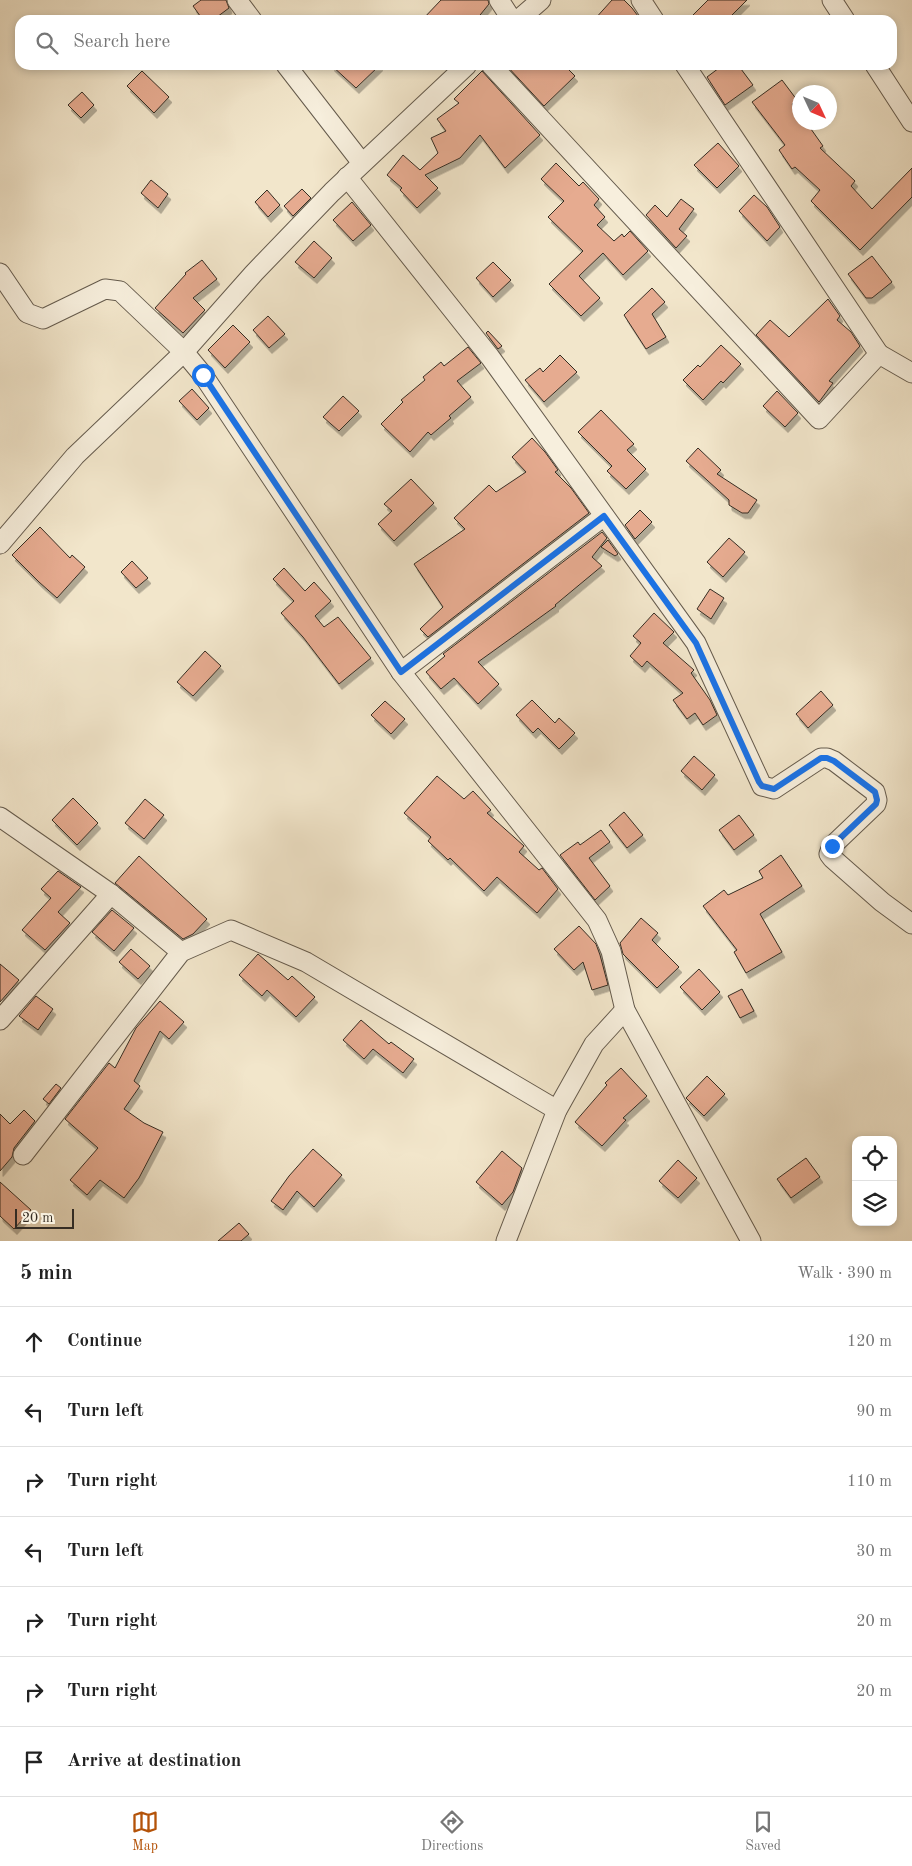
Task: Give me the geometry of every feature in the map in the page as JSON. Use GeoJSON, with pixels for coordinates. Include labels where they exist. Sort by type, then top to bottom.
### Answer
{"type":"FeatureCollection","features":[{"type":"Feature","properties":{"kind":"street"},"geometry":{"type":"LineString","coordinates":[[237,0],[248,15]]}},
{"type":"Feature","properties":{"kind":"street"},"geometry":{"type":"LineString","coordinates":[[499,0],[509,15]]}},
{"type":"Feature","properties":{"kind":"street"},"geometry":{"type":"LineString","coordinates":[[524,15],[541,0]]}},
{"type":"Feature","properties":{"kind":"street"},"geometry":{"type":"LineString","coordinates":[[641,0],[651,15]]}},
{"type":"Feature","properties":{"kind":"street"},"geometry":{"type":"LineString","coordinates":[[832,0],[842,15]]}},
{"type":"Feature","properties":{"kind":"street"},"geometry":{"type":"LineString","coordinates":[[290,70],[362,163]]}},
{"type":"Feature","properties":{"kind":"street"},"geometry":{"type":"LineString","coordinates":[[0,544],[75,456],[184,352],[254,273],[347,177],[462,70]]}},
{"type":"Feature","properties":{"kind":"street"},"geometry":{"type":"LineString","coordinates":[[496,70],[819,419],[879,354]]}},
{"type":"Feature","properties":{"kind":"street"},"geometry":{"type":"LineString","coordinates":[[688,70],[879,354],[912,373]]}},
{"type":"Feature","properties":{"kind":"street"},"geometry":{"type":"LineString","coordinates":[[878,70],[912,122]]}},
{"type":"Feature","properties":{"kind":"street"},"geometry":{"type":"LineString","coordinates":[[347,177],[490,357],[696,643],[762,786],[774,789],[815,761],[827,758],[834,761],[875,792],[876,804],[832,846],[830,854],[832,858],[882,902],[912,924]]}},
{"type":"Feature","properties":{"kind":"street"},"geometry":{"type":"LineString","coordinates":[[0,273],[27,313],[43,319],[105,289],[120,291],[184,352],[203,375],[401,672],[596,920],[611,951],[625,1010],[751,1241]]}},
{"type":"Feature","properties":{"kind":"street"},"geometry":{"type":"LineString","coordinates":[[401,672],[604,516]]}},
{"type":"Feature","properties":{"kind":"street"},"geometry":{"type":"LineString","coordinates":[[0,817],[111,894],[182,952]]}},
{"type":"Feature","properties":{"kind":"street"},"geometry":{"type":"LineString","coordinates":[[0,1020],[111,894]]}},
{"type":"Feature","properties":{"kind":"street"},"geometry":{"type":"LineString","coordinates":[[23,1155],[182,952],[231,930],[306,962],[557,1110]]}},
{"type":"Feature","properties":{"kind":"street"},"geometry":{"type":"LineString","coordinates":[[506,1241],[557,1110],[594,1044],[625,1010]]}},
{"type":"Feature","properties":{"kind":"building"},"geometry":{"type":"Polygon","coordinates":[[[201,0],[226,0],[229,8],[220,15],[199,15],[193,6],[201,0]]]}},
{"type":"Feature","properties":{"kind":"building"},"geometry":{"type":"Polygon","coordinates":[[[441,0],[488,0],[489,4],[480,15],[427,15],[441,0]]]}},
{"type":"Feature","properties":{"kind":"building"},"geometry":{"type":"Polygon","coordinates":[[[612,0],[624,0],[637,15],[598,15],[612,0]]]}},
{"type":"Feature","properties":{"kind":"building"},"geometry":{"type":"Polygon","coordinates":[[[708,0],[747,0],[732,15],[693,15],[708,0]]]}},
{"type":"Feature","properties":{"kind":"building"},"geometry":{"type":"Polygon","coordinates":[[[336,70],[375,70],[356,88],[336,70]]]}},
{"type":"Feature","properties":{"kind":"building"},"geometry":{"type":"Polygon","coordinates":[[[511,70],[569,70],[575,76],[544,106],[511,70]]]}},
{"type":"Feature","properties":{"kind":"building"},"geometry":{"type":"Polygon","coordinates":[[[716,70],[742,70],[753,85],[725,105],[707,77],[716,70]]]}},
{"type":"Feature","properties":{"kind":"building"},"geometry":{"type":"Polygon","coordinates":[[[142,71],[169,97],[154,113],[127,86],[142,71]]]}},
{"type":"Feature","properties":{"kind":"building"},"geometry":{"type":"Polygon","coordinates":[[[482,71],[540,135],[505,168],[480,135],[460,158],[425,175],[438,188],[417,208],[400,190],[402,188],[387,175],[403,155],[420,170],[438,153],[431,138],[446,131],[437,119],[459,103],[454,99],[482,71]]]}},
{"type":"Feature","properties":{"kind":"building"},"geometry":{"type":"Polygon","coordinates":[[[782,80],[792,93],[792,130],[812,130],[823,146],[820,148],[855,181],[851,186],[872,209],[912,168],[912,197],[860,250],[811,201],[820,190],[795,167],[792,169],[779,150],[785,145],[752,102],[782,80]]]}},
{"type":"Feature","properties":{"kind":"building"},"geometry":{"type":"Polygon","coordinates":[[[82,92],[94,105],[81,118],[68,105],[82,92]]]}},
{"type":"Feature","properties":{"kind":"building"},"geometry":{"type":"Polygon","coordinates":[[[718,143],[739,166],[717,188],[694,165],[718,143]]]}},
{"type":"Feature","properties":{"kind":"building"},"geometry":{"type":"Polygon","coordinates":[[[556,163],[579,186],[583,182],[599,199],[594,205],[605,217],[597,225],[614,241],[622,234],[624,237],[630,231],[648,251],[623,275],[603,253],[579,276],[600,298],[581,316],[549,284],[583,251],[548,217],[564,201],[541,179],[556,163]]]}},
{"type":"Feature","properties":{"kind":"building"},"geometry":{"type":"Polygon","coordinates":[[[151,180],[168,194],[158,208],[141,193],[151,180]]]}},
{"type":"Feature","properties":{"kind":"building"},"geometry":{"type":"Polygon","coordinates":[[[302,189],[311,198],[293,216],[284,206],[302,189]]]}},
{"type":"Feature","properties":{"kind":"building"},"geometry":{"type":"Polygon","coordinates":[[[267,190],[280,205],[268,217],[255,202],[267,190]]]}},
{"type":"Feature","properties":{"kind":"building"},"geometry":{"type":"Polygon","coordinates":[[[754,195],[767,207],[780,227],[767,241],[739,211],[754,195]]]}},
{"type":"Feature","properties":{"kind":"building"},"geometry":{"type":"Polygon","coordinates":[[[681,199],[694,209],[679,229],[687,236],[676,248],[646,215],[655,205],[667,217],[681,199]]]}},
{"type":"Feature","properties":{"kind":"building"},"geometry":{"type":"Polygon","coordinates":[[[352,202],[371,225],[353,241],[333,220],[352,202]]]}},
{"type":"Feature","properties":{"kind":"building"},"geometry":{"type":"Polygon","coordinates":[[[314,241],[332,258],[314,278],[295,262],[314,241]]]}},
{"type":"Feature","properties":{"kind":"building"},"geometry":{"type":"Polygon","coordinates":[[[872,256],[892,282],[872,298],[866,298],[848,274],[872,256]]]}},
{"type":"Feature","properties":{"kind":"building"},"geometry":{"type":"Polygon","coordinates":[[[202,260],[217,279],[193,298],[205,310],[183,333],[155,308],[185,273],[202,260]]]}},
{"type":"Feature","properties":{"kind":"building"},"geometry":{"type":"Polygon","coordinates":[[[493,262],[511,280],[493,297],[476,278],[493,262]]]}},
{"type":"Feature","properties":{"kind":"building"},"geometry":{"type":"Polygon","coordinates":[[[652,288],[665,302],[652,314],[666,337],[646,349],[624,315],[652,288]]]}},
{"type":"Feature","properties":{"kind":"building"},"geometry":{"type":"Polygon","coordinates":[[[828,299],[840,316],[837,320],[851,332],[860,346],[829,381],[833,383],[819,402],[756,335],[770,320],[789,337],[828,299]]]}},
{"type":"Feature","properties":{"kind":"building"},"geometry":{"type":"Polygon","coordinates":[[[268,316],[285,334],[269,348],[253,330],[268,316]]]}},
{"type":"Feature","properties":{"kind":"building"},"geometry":{"type":"Polygon","coordinates":[[[233,325],[250,342],[225,368],[208,350],[233,325]]]}},
{"type":"Feature","properties":{"kind":"building"},"geometry":{"type":"Polygon","coordinates":[[[488,331],[502,346],[498,349],[486,333],[488,331]]]}},
{"type":"Feature","properties":{"kind":"building"},"geometry":{"type":"Polygon","coordinates":[[[721,345],[741,364],[703,400],[683,380],[698,365],[700,367],[721,345]]]}},
{"type":"Feature","properties":{"kind":"building"},"geometry":{"type":"Polygon","coordinates":[[[468,347],[481,363],[457,381],[471,397],[431,435],[428,432],[410,452],[381,424],[403,402],[401,400],[425,380],[423,377],[441,362],[444,366],[468,347]]]}},
{"type":"Feature","properties":{"kind":"building"},"geometry":{"type":"Polygon","coordinates":[[[560,355],[577,372],[544,402],[525,380],[540,368],[543,372],[560,355]]]}},
{"type":"Feature","properties":{"kind":"building"},"geometry":{"type":"Polygon","coordinates":[[[192,389],[209,408],[197,420],[179,401],[192,389]]]}},
{"type":"Feature","properties":{"kind":"building"},"geometry":{"type":"Polygon","coordinates":[[[777,391],[798,413],[785,427],[763,406],[777,391]]]}},
{"type":"Feature","properties":{"kind":"building"},"geometry":{"type":"Polygon","coordinates":[[[343,396],[359,411],[339,431],[323,417],[343,396]]]}},
{"type":"Feature","properties":{"kind":"building"},"geometry":{"type":"Polygon","coordinates":[[[601,410],[634,444],[627,450],[646,469],[626,489],[607,471],[612,466],[578,432],[601,410]]]}},
{"type":"Feature","properties":{"kind":"building"},"geometry":{"type":"Polygon","coordinates":[[[532,438],[558,470],[555,472],[571,488],[589,513],[428,637],[420,629],[443,607],[414,564],[465,529],[454,518],[489,485],[496,492],[526,472],[512,457],[532,438]]]}},
{"type":"Feature","properties":{"kind":"building"},"geometry":{"type":"Polygon","coordinates":[[[698,448],[721,470],[717,474],[757,500],[748,513],[742,513],[729,505],[729,500],[686,461],[698,448]]]}},
{"type":"Feature","properties":{"kind":"building"},"geometry":{"type":"Polygon","coordinates":[[[411,479],[434,503],[394,541],[378,524],[392,511],[384,504],[411,479]]]}},
{"type":"Feature","properties":{"kind":"building"},"geometry":{"type":"Polygon","coordinates":[[[640,510],[652,522],[635,539],[625,525],[640,510]]]}},
{"type":"Feature","properties":{"kind":"building"},"geometry":{"type":"Polygon","coordinates":[[[40,527],[70,558],[72,555],[85,567],[57,598],[12,555],[40,527]]]}},
{"type":"Feature","properties":{"kind":"building"},"geometry":{"type":"Polygon","coordinates":[[[602,532],[607,538],[592,557],[602,566],[556,606],[478,662],[499,684],[478,704],[454,678],[441,689],[426,672],[445,656],[443,654],[602,532]]]}},
{"type":"Feature","properties":{"kind":"building"},"geometry":{"type":"Polygon","coordinates":[[[729,538],[745,552],[723,577],[707,562],[729,538]]]}},
{"type":"Feature","properties":{"kind":"building"},"geometry":{"type":"Polygon","coordinates":[[[608,540],[618,554],[615,556],[601,547],[608,540]]]}},
{"type":"Feature","properties":{"kind":"building"},"geometry":{"type":"Polygon","coordinates":[[[132,561],[148,578],[136,588],[121,572],[132,561]]]}},
{"type":"Feature","properties":{"kind":"building"},"geometry":{"type":"Polygon","coordinates":[[[284,568],[305,591],[314,582],[331,601],[315,616],[324,627],[338,617],[371,658],[339,684],[303,637],[281,613],[294,601],[273,579],[284,568]]]}},
{"type":"Feature","properties":{"kind":"building"},"geometry":{"type":"Polygon","coordinates":[[[710,589],[724,598],[711,619],[697,609],[710,589]]]}},
{"type":"Feature","properties":{"kind":"building"},"geometry":{"type":"Polygon","coordinates":[[[654,613],[674,632],[663,643],[694,670],[691,673],[710,700],[717,715],[703,725],[695,713],[687,719],[673,700],[683,693],[647,661],[642,667],[630,656],[641,643],[633,636],[654,613]]]}},
{"type":"Feature","properties":{"kind":"building"},"geometry":{"type":"Polygon","coordinates":[[[205,651],[221,666],[193,696],[177,682],[205,651]]]}},
{"type":"Feature","properties":{"kind":"building"},"geometry":{"type":"Polygon","coordinates":[[[821,691],[833,705],[808,728],[796,714],[821,691]]]}},
{"type":"Feature","properties":{"kind":"building"},"geometry":{"type":"Polygon","coordinates":[[[532,700],[555,723],[559,718],[575,733],[559,749],[538,728],[533,733],[516,715],[532,700]]]}},
{"type":"Feature","properties":{"kind":"building"},"geometry":{"type":"Polygon","coordinates":[[[385,701],[405,719],[391,734],[371,715],[385,701]]]}},
{"type":"Feature","properties":{"kind":"building"},"geometry":{"type":"Polygon","coordinates":[[[694,756],[715,775],[702,790],[681,771],[694,756]]]}},
{"type":"Feature","properties":{"kind":"building"},"geometry":{"type":"Polygon","coordinates":[[[437,776],[464,799],[473,791],[491,810],[487,813],[524,846],[519,852],[539,870],[542,868],[558,889],[537,913],[497,877],[484,891],[450,858],[448,860],[428,841],[431,837],[404,813],[437,776]]]}},
{"type":"Feature","properties":{"kind":"building"},"geometry":{"type":"Polygon","coordinates":[[[73,798],[98,823],[77,845],[52,820],[73,798]]]}},
{"type":"Feature","properties":{"kind":"building"},"geometry":{"type":"Polygon","coordinates":[[[145,799],[164,815],[144,839],[125,823],[145,799]]]}},
{"type":"Feature","properties":{"kind":"building"},"geometry":{"type":"Polygon","coordinates":[[[624,812],[643,835],[627,848],[609,825],[624,812]]]}},
{"type":"Feature","properties":{"kind":"building"},"geometry":{"type":"Polygon","coordinates":[[[739,815],[754,835],[734,850],[719,830],[739,815]]]}},
{"type":"Feature","properties":{"kind":"building"},"geometry":{"type":"Polygon","coordinates":[[[601,830],[610,842],[589,858],[610,886],[595,900],[560,855],[578,842],[580,845],[601,830]]]}},
{"type":"Feature","properties":{"kind":"building"},"geometry":{"type":"Polygon","coordinates":[[[781,855],[802,886],[760,914],[782,952],[746,973],[734,952],[737,950],[703,906],[724,890],[728,895],[763,878],[759,871],[781,855]]]}},
{"type":"Feature","properties":{"kind":"building"},"geometry":{"type":"Polygon","coordinates":[[[139,856],[207,919],[193,934],[183,939],[115,883],[139,856]]]}},
{"type":"Feature","properties":{"kind":"building"},"geometry":{"type":"Polygon","coordinates":[[[58,871],[81,887],[58,912],[70,923],[45,950],[22,930],[51,898],[41,889],[58,871]]]}},
{"type":"Feature","properties":{"kind":"building"},"geometry":{"type":"Polygon","coordinates":[[[112,910],[134,928],[114,951],[92,932],[112,910]]]}},
{"type":"Feature","properties":{"kind":"building"},"geometry":{"type":"Polygon","coordinates":[[[641,918],[658,933],[652,940],[679,967],[657,988],[623,954],[620,943],[641,918]]]}},
{"type":"Feature","properties":{"kind":"building"},"geometry":{"type":"Polygon","coordinates":[[[579,926],[596,944],[608,985],[592,990],[583,962],[574,970],[554,949],[579,926]]]}},
{"type":"Feature","properties":{"kind":"building"},"geometry":{"type":"Polygon","coordinates":[[[131,949],[150,966],[138,979],[119,962],[131,949]]]}},
{"type":"Feature","properties":{"kind":"building"},"geometry":{"type":"Polygon","coordinates":[[[258,954],[288,980],[292,976],[315,997],[296,1017],[267,990],[262,996],[239,975],[258,954]]]}},
{"type":"Feature","properties":{"kind":"building"},"geometry":{"type":"Polygon","coordinates":[[[0,964],[19,980],[0,1002],[0,964]]]}},
{"type":"Feature","properties":{"kind":"building"},"geometry":{"type":"Polygon","coordinates":[[[699,969],[720,992],[702,1010],[680,987],[699,969]]]}},
{"type":"Feature","properties":{"kind":"building"},"geometry":{"type":"Polygon","coordinates":[[[742,989],[754,1011],[740,1018],[728,996],[742,989]]]}},
{"type":"Feature","properties":{"kind":"building"},"geometry":{"type":"Polygon","coordinates":[[[36,996],[53,1009],[38,1030],[19,1016],[36,996]]]}},
{"type":"Feature","properties":{"kind":"building"},"geometry":{"type":"Polygon","coordinates":[[[160,1001],[184,1022],[169,1039],[160,1031],[134,1081],[140,1086],[124,1109],[144,1123],[163,1132],[139,1178],[124,1198],[100,1180],[87,1195],[70,1180],[98,1148],[65,1119],[109,1063],[115,1068],[136,1028],[160,1001]]]}},
{"type":"Feature","properties":{"kind":"building"},"geometry":{"type":"Polygon","coordinates":[[[361,1020],[389,1044],[391,1042],[414,1059],[403,1073],[373,1049],[364,1059],[343,1040],[361,1020]]]}},
{"type":"Feature","properties":{"kind":"building"},"geometry":{"type":"Polygon","coordinates":[[[621,1068],[647,1096],[623,1118],[626,1120],[602,1146],[575,1122],[607,1085],[605,1083],[621,1068]]]}},
{"type":"Feature","properties":{"kind":"building"},"geometry":{"type":"Polygon","coordinates":[[[707,1076],[725,1094],[704,1116],[686,1098],[707,1076]]]}},
{"type":"Feature","properties":{"kind":"building"},"geometry":{"type":"Polygon","coordinates":[[[56,1084],[61,1088],[49,1104],[43,1099],[56,1084]]]}},
{"type":"Feature","properties":{"kind":"building"},"geometry":{"type":"Polygon","coordinates":[[[24,1110],[35,1121],[14,1148],[12,1157],[0,1171],[0,1114],[10,1124],[24,1110]]]}},
{"type":"Feature","properties":{"kind":"building"},"geometry":{"type":"Polygon","coordinates":[[[313,1149],[342,1175],[314,1207],[297,1191],[283,1210],[271,1201],[289,1176],[313,1149]]]}},
{"type":"Feature","properties":{"kind":"building"},"geometry":{"type":"Polygon","coordinates":[[[502,1151],[522,1168],[513,1192],[502,1205],[476,1182],[502,1151]]]}},
{"type":"Feature","properties":{"kind":"building"},"geometry":{"type":"Polygon","coordinates":[[[806,1158],[820,1177],[791,1198],[777,1179],[806,1158]]]}},
{"type":"Feature","properties":{"kind":"building"},"geometry":{"type":"Polygon","coordinates":[[[678,1160],[697,1178],[678,1198],[659,1181],[678,1160]]]}},
{"type":"Feature","properties":{"kind":"building"},"geometry":{"type":"Polygon","coordinates":[[[0,1182],[31,1210],[14,1229],[0,1216],[0,1182]]]}},
{"type":"Feature","properties":{"kind":"building"},"geometry":{"type":"Polygon","coordinates":[[[239,1223],[249,1234],[241,1241],[218,1241],[239,1223]]]}},
{"type":"Feature","properties":{"kind":"route"},"geometry":{"type":"LineString","coordinates":[[203,375],[401,672],[604,516],[696,643],[762,786],[774,789],[815,761],[827,758],[834,761],[875,792],[876,804],[832,846]]}}]}
